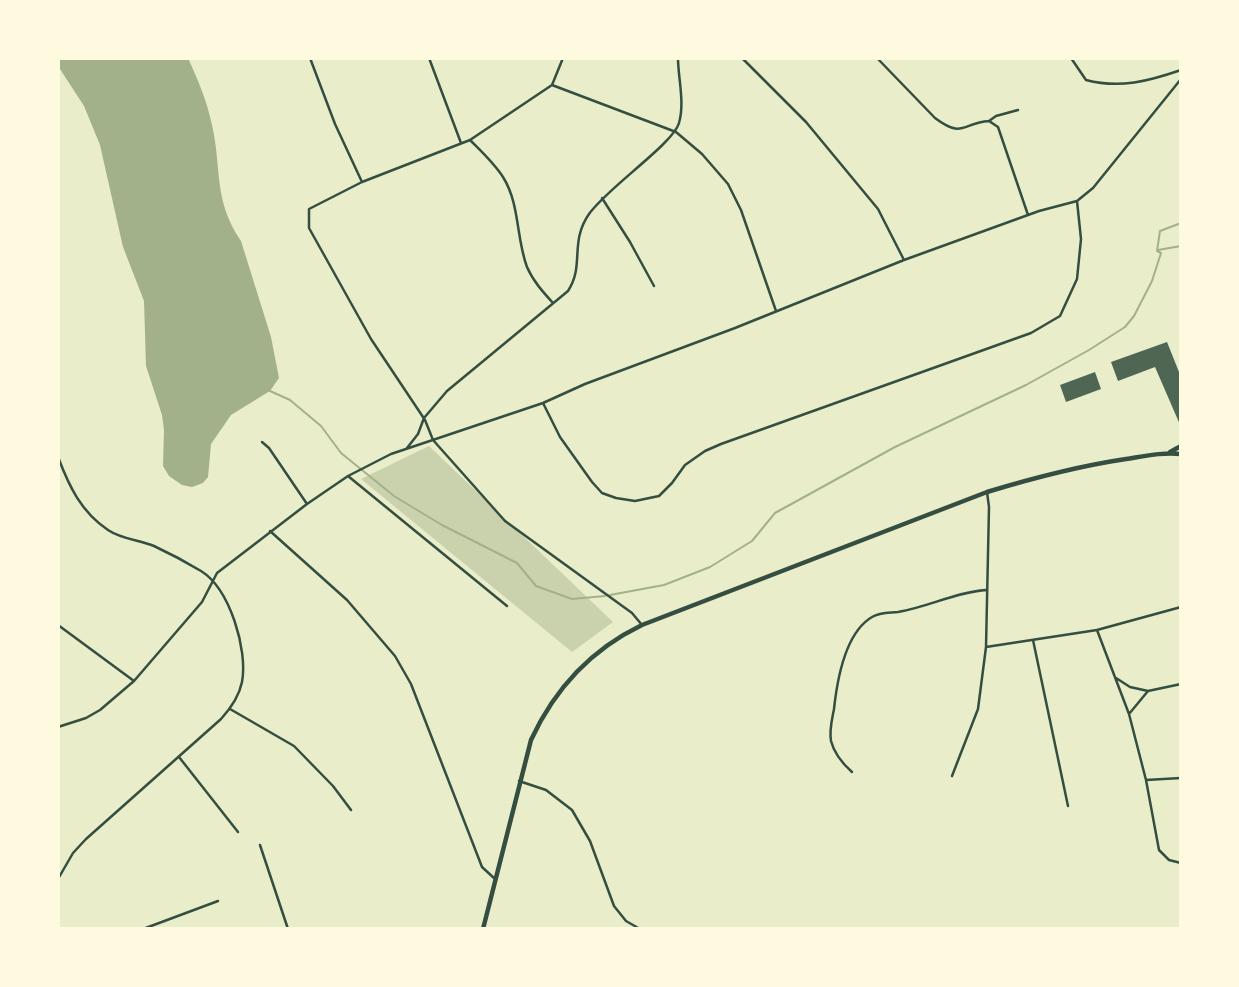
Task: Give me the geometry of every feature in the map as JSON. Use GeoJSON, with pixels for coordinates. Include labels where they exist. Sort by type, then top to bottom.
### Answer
{"type":"FeatureCollection","features":[{"type":"Feature","properties":{"kind":"main road"},"geometry":{"type":"LineString","coordinates":[[483,929],[531,740],[539,722],[566,681],[598,650],[642,625],[987,492],[1074,468],[1170,452],[1181,446]]}},
{"type":"Feature","properties":{"kind":"main road"},"geometry":{"type":"LineString","coordinates":[[1170,452],[1181,454]]}},
{"type":"Feature","properties":{"kind":"street"},"geometry":{"type":"LineString","coordinates":[[310,58],[335,124],[362,182]]}},
{"type":"Feature","properties":{"kind":"street"},"geometry":{"type":"LineString","coordinates":[[429,58],[462,143]]}},
{"type":"Feature","properties":{"kind":"street"},"geometry":{"type":"LineString","coordinates":[[563,58],[552,85],[470,140],[362,182],[309,209],[309,228],[371,339],[424,418],[433,440],[505,521],[632,613],[642,625]]}},
{"type":"Feature","properties":{"kind":"street"},"geometry":{"type":"LineString","coordinates":[[407,449],[418,434],[424,418],[447,391],[534,321],[568,291],[575,281],[578,234],[588,215],[602,198],[676,131],[681,106],[678,58]]}},
{"type":"Feature","properties":{"kind":"street"},"geometry":{"type":"LineString","coordinates":[[742,58],[806,122],[878,209],[904,260]]}},
{"type":"Feature","properties":{"kind":"street"},"geometry":{"type":"LineString","coordinates":[[1071,58],[1086,80],[1101,84],[1148,82],[1181,70]]}},
{"type":"Feature","properties":{"kind":"street"},"geometry":{"type":"LineString","coordinates":[[879,59],[935,118],[955,130],[1018,110]]}},
{"type":"Feature","properties":{"kind":"street"},"geometry":{"type":"LineString","coordinates":[[58,727],[86,718],[100,710],[134,681],[202,602],[218,573],[270,531],[348,476],[391,454],[542,403],[904,260],[1028,215],[1077,201],[1093,188],[1181,79]]}},
{"type":"Feature","properties":{"kind":"street"},"geometry":{"type":"LineString","coordinates":[[552,85],[676,131],[702,154],[728,184],[741,210],[776,311]]}},
{"type":"Feature","properties":{"kind":"street"},"geometry":{"type":"LineString","coordinates":[[989,121],[998,127],[1028,215]]}},
{"type":"Feature","properties":{"kind":"street"},"geometry":{"type":"LineString","coordinates":[[470,140],[504,178],[514,204],[521,247],[528,269],[553,303]]}},
{"type":"Feature","properties":{"kind":"street"},"geometry":{"type":"LineString","coordinates":[[602,198],[631,242],[654,286]]}},
{"type":"Feature","properties":{"kind":"street"},"geometry":{"type":"LineString","coordinates":[[542,403],[561,437],[602,493],[635,501],[659,496],[673,483],[685,465],[705,451],[1031,333],[1060,316],[1077,279],[1081,239],[1077,201]]}},
{"type":"Feature","properties":{"kind":"street"},"geometry":{"type":"LineString","coordinates":[[262,442],[269,448],[307,504]]}},
{"type":"Feature","properties":{"kind":"street"},"geometry":{"type":"LineString","coordinates":[[58,457],[76,498],[85,510],[110,532],[153,546],[212,580],[228,608],[242,648],[242,684],[230,709],[73,853],[58,879]]}},
{"type":"Feature","properties":{"kind":"street"},"geometry":{"type":"LineString","coordinates":[[348,476],[507,606]]}},
{"type":"Feature","properties":{"kind":"street"},"geometry":{"type":"LineString","coordinates":[[952,776],[978,709],[986,647],[987,492]]}},
{"type":"Feature","properties":{"kind":"street"},"geometry":{"type":"LineString","coordinates":[[270,531],[356,610],[395,656],[411,684],[482,867],[496,880]]}},
{"type":"Feature","properties":{"kind":"street"},"geometry":{"type":"LineString","coordinates":[[852,772],[831,743],[830,729],[836,684],[843,659],[863,625],[872,617],[883,613],[898,612],[971,591],[986,590]]}},
{"type":"Feature","properties":{"kind":"street"},"geometry":{"type":"LineString","coordinates":[[986,647],[1097,630],[1181,607]]}},
{"type":"Feature","properties":{"kind":"street"},"geometry":{"type":"LineString","coordinates":[[58,625],[134,681]]}},
{"type":"Feature","properties":{"kind":"street"},"geometry":{"type":"LineString","coordinates":[[1097,630],[1129,714],[1146,780],[1159,850],[1169,860],[1181,863]]}},
{"type":"Feature","properties":{"kind":"street"},"geometry":{"type":"LineString","coordinates":[[1033,640],[1069,806]]}},
{"type":"Feature","properties":{"kind":"street"},"geometry":{"type":"LineString","coordinates":[[1115,677],[1130,687],[1147,691],[1181,684]]}},
{"type":"Feature","properties":{"kind":"street"},"geometry":{"type":"LineString","coordinates":[[1129,714],[1147,691]]}},
{"type":"Feature","properties":{"kind":"street"},"geometry":{"type":"LineString","coordinates":[[230,709],[294,746],[333,786],[351,810]]}},
{"type":"Feature","properties":{"kind":"street"},"geometry":{"type":"LineString","coordinates":[[179,757],[238,832]]}},
{"type":"Feature","properties":{"kind":"street"},"geometry":{"type":"LineString","coordinates":[[1146,780],[1181,778]]}},
{"type":"Feature","properties":{"kind":"street"},"geometry":{"type":"LineString","coordinates":[[519,781],[546,790],[572,810],[590,841],[614,906],[626,921],[640,929]]}},
{"type":"Feature","properties":{"kind":"street"},"geometry":{"type":"LineString","coordinates":[[260,845],[288,929]]}},
{"type":"Feature","properties":{"kind":"street"},"geometry":{"type":"LineString","coordinates":[[143,929],[218,901]]}},
{"type":"Feature","properties":{"kind":"street"},"geometry":{"type":"LineString","coordinates":[[158,924],[161,929]]}},
{"type":"Feature","properties":{"kind":"shaded area"},"geometry":{"type":"Polygon","coordinates":[[[58,58],[188,58],[208,108],[222,198],[232,226],[241,241],[271,337],[279,378],[270,391],[231,415],[211,444],[208,477],[203,483],[192,487],[182,485],[169,476],[163,466],[162,415],[146,366],[144,301],[123,247],[100,145],[84,106],[58,66],[58,58]]]}},
{"type":"Feature","properties":{"kind":"shaded area"},"geometry":{"type":"Polygon","coordinates":[[[429,446],[613,622],[572,652],[361,479],[429,446]]]}},
{"type":"Feature","properties":{"kind":"building"},"geometry":{"type":"Polygon","coordinates":[[[1167,342],[1181,377],[1181,427],[1155,367],[1118,381],[1111,362],[1167,342]]]}},
{"type":"Feature","properties":{"kind":"building"},"geometry":{"type":"Polygon","coordinates":[[[1095,372],[1101,389],[1066,402],[1060,385],[1095,372]]]}},
{"type":"Feature","properties":{"kind":"waterway"},"geometry":{"type":"LineString","coordinates":[[610,595],[664,585],[710,567],[752,541],[775,513],[895,447],[1026,385],[1125,327],[1134,316],[1152,281],[1161,253],[1157,251],[1160,231],[1181,223]]}},
{"type":"Feature","properties":{"kind":"waterway"},"geometry":{"type":"LineString","coordinates":[[1158,250],[1181,246]]}},
{"type":"Feature","properties":{"kind":"waterway"},"geometry":{"type":"LineString","coordinates":[[270,391],[290,400],[321,426],[341,453],[394,496],[442,525],[517,563],[536,586],[572,599],[605,596]]}}]}
